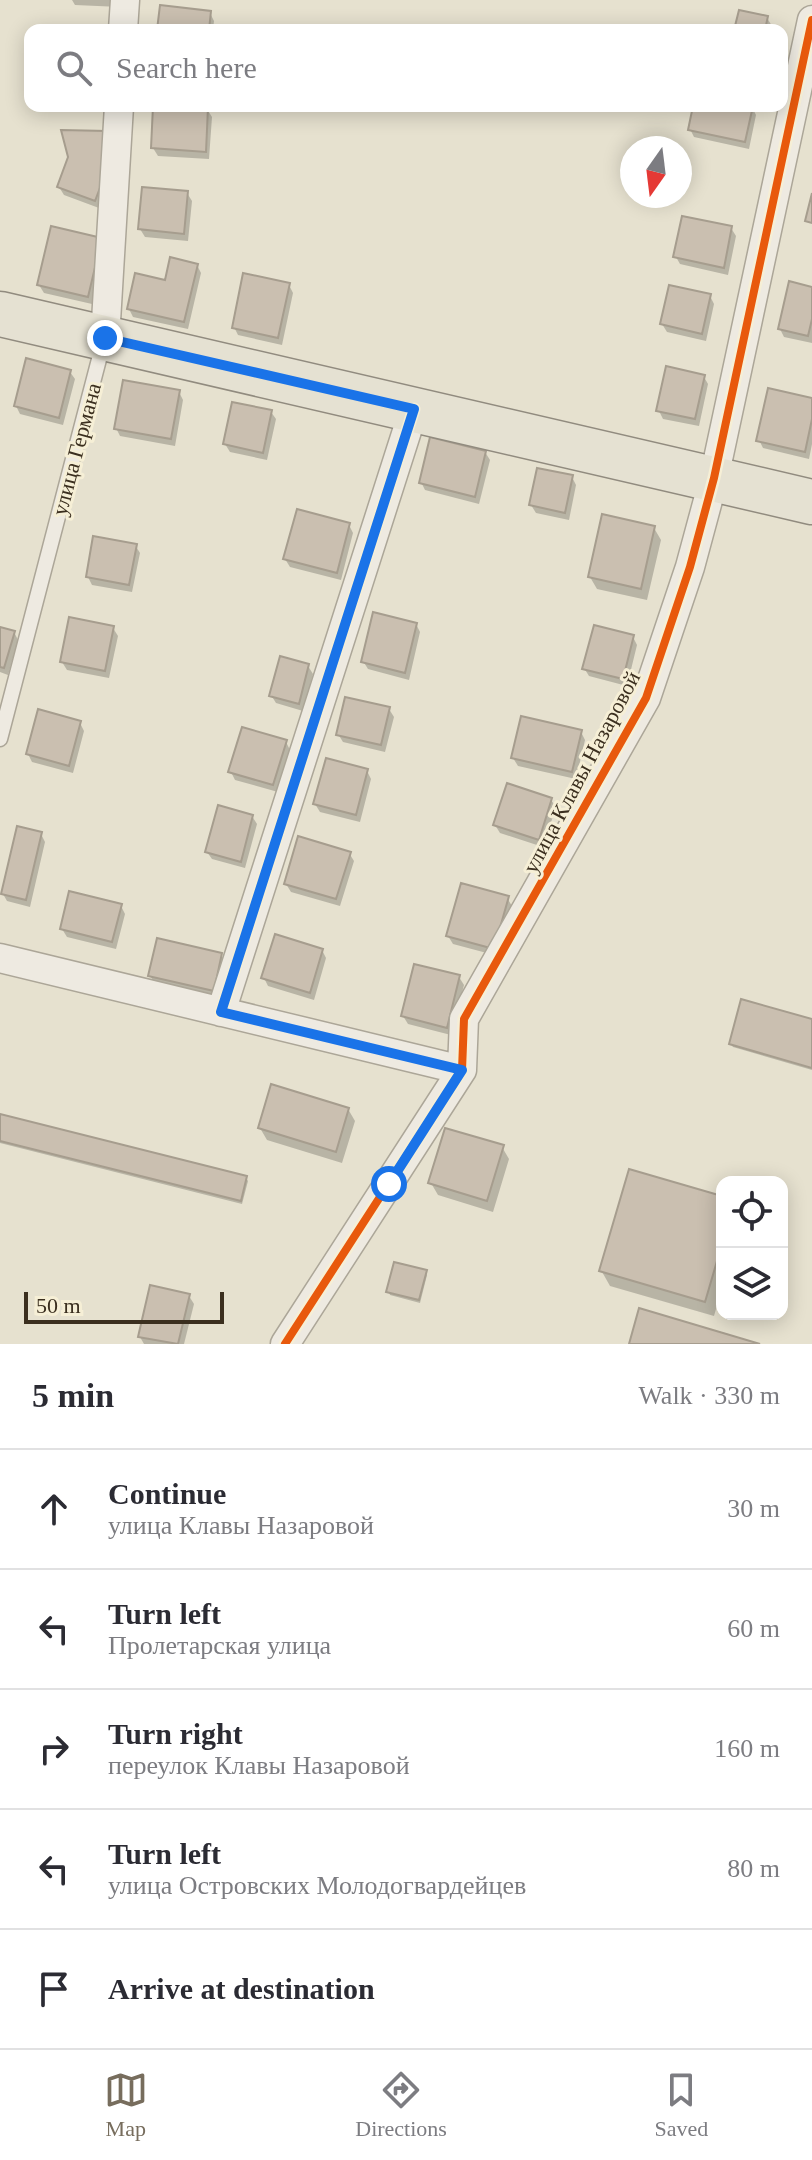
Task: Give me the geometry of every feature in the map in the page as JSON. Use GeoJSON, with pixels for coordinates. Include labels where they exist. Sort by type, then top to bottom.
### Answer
{"type":"FeatureCollection","features":[{"type":"Feature","properties":{"kind":"main road"},"geometry":{"type":"LineString","coordinates":[[0,314],[812,502]]}},
{"type":"Feature","properties":{"kind":"street"},"geometry":{"type":"LineString","coordinates":[[123,24],[125,0]]}},
{"type":"Feature","properties":{"kind":"street","name":"улица Клавы Назаровой"},"geometry":{"type":"LineString","coordinates":[[462,1070],[464,1019],[646,698],[690,567],[714,478],[812,20]]}},
{"type":"Feature","properties":{"kind":"street","name":"улица Германа"},"geometry":{"type":"LineString","coordinates":[[105,338],[119,112]]}},
{"type":"Feature","properties":{"kind":"street"},"geometry":{"type":"LineString","coordinates":[[221,1012],[414,409]]}},
{"type":"Feature","properties":{"kind":"street"},"geometry":{"type":"LineString","coordinates":[[0,958],[462,1070],[285,1344]]}},
{"type":"Feature","properties":{"kind":"lane","name":"улица Германа"},"geometry":{"type":"LineString","coordinates":[[0,739],[105,338]]}},
{"type":"Feature","properties":{"kind":"building"},"geometry":{"type":"Polygon","coordinates":[[[160,5],[211,11],[210,24],[158,24],[160,5]]]}},
{"type":"Feature","properties":{"kind":"building"},"geometry":{"type":"Polygon","coordinates":[[[739,10],[768,16],[766,24],[736,24],[739,10]]]}},
{"type":"Feature","properties":{"kind":"building"},"geometry":{"type":"Polygon","coordinates":[[[153,112],[208,112],[206,152],[151,148],[153,112]]]}},
{"type":"Feature","properties":{"kind":"building"},"geometry":{"type":"Polygon","coordinates":[[[692,112],[752,112],[745,142],[688,130],[692,112]]]}},
{"type":"Feature","properties":{"kind":"building"},"geometry":{"type":"Polygon","coordinates":[[[61,130],[107,131],[106,172],[95,201],[57,187],[68,157],[61,130]]]}},
{"type":"Feature","properties":{"kind":"building"},"geometry":{"type":"Polygon","coordinates":[[[142,187],[188,191],[184,234],[138,229],[142,187]]]}},
{"type":"Feature","properties":{"kind":"building"},"geometry":{"type":"Polygon","coordinates":[[[812,193],[812,223],[805,221],[812,193]]]}},
{"type":"Feature","properties":{"kind":"building"},"geometry":{"type":"Polygon","coordinates":[[[682,216],[732,226],[724,268],[673,257],[682,216]]]}},
{"type":"Feature","properties":{"kind":"building"},"geometry":{"type":"Polygon","coordinates":[[[51,226],[102,238],[88,297],[37,285],[51,226]]]}},
{"type":"Feature","properties":{"kind":"building"},"geometry":{"type":"Polygon","coordinates":[[[170,257],[198,264],[184,322],[127,309],[135,273],[165,280],[170,257]]]}},
{"type":"Feature","properties":{"kind":"building"},"geometry":{"type":"Polygon","coordinates":[[[243,273],[290,283],[278,338],[232,328],[243,273]]]}},
{"type":"Feature","properties":{"kind":"building"},"geometry":{"type":"Polygon","coordinates":[[[789,281],[812,287],[812,319],[808,336],[778,329],[789,281]]]}},
{"type":"Feature","properties":{"kind":"building"},"geometry":{"type":"Polygon","coordinates":[[[669,285],[711,294],[702,334],[660,324],[669,285]]]}},
{"type":"Feature","properties":{"kind":"building"},"geometry":{"type":"Polygon","coordinates":[[[26,358],[71,370],[59,418],[14,406],[26,358]]]}},
{"type":"Feature","properties":{"kind":"building"},"geometry":{"type":"Polygon","coordinates":[[[666,366],[705,375],[695,419],[656,411],[666,366]]]}},
{"type":"Feature","properties":{"kind":"building"},"geometry":{"type":"Polygon","coordinates":[[[123,380],[180,390],[171,439],[114,429],[123,380]]]}},
{"type":"Feature","properties":{"kind":"building"},"geometry":{"type":"Polygon","coordinates":[[[768,388],[812,398],[812,419],[805,452],[756,441],[768,388]]]}},
{"type":"Feature","properties":{"kind":"building"},"geometry":{"type":"Polygon","coordinates":[[[232,402],[272,410],[263,453],[223,444],[232,402]]]}},
{"type":"Feature","properties":{"kind":"building"},"geometry":{"type":"Polygon","coordinates":[[[430,437],[486,451],[475,497],[419,483],[430,437]]]}},
{"type":"Feature","properties":{"kind":"building"},"geometry":{"type":"Polygon","coordinates":[[[537,468],[573,475],[565,513],[529,505],[537,468]]]}},
{"type":"Feature","properties":{"kind":"building"},"geometry":{"type":"Polygon","coordinates":[[[297,509],[350,523],[337,573],[283,559],[297,509]]]}},
{"type":"Feature","properties":{"kind":"building"},"geometry":{"type":"Polygon","coordinates":[[[602,514],[655,526],[641,589],[588,577],[602,514]]]}},
{"type":"Feature","properties":{"kind":"building"},"geometry":{"type":"Polygon","coordinates":[[[93,536],[137,544],[129,585],[86,577],[93,536]]]}},
{"type":"Feature","properties":{"kind":"building"},"geometry":{"type":"Polygon","coordinates":[[[373,612],[417,623],[405,673],[361,662],[373,612]]]}},
{"type":"Feature","properties":{"kind":"building"},"geometry":{"type":"Polygon","coordinates":[[[69,617],[114,626],[105,671],[60,662],[69,617]]]}},
{"type":"Feature","properties":{"kind":"building"},"geometry":{"type":"Polygon","coordinates":[[[594,625],[634,635],[623,679],[582,669],[594,625]]]}},
{"type":"Feature","properties":{"kind":"building"},"geometry":{"type":"Polygon","coordinates":[[[0,627],[15,631],[4,668],[0,667],[0,627]]]}},
{"type":"Feature","properties":{"kind":"building"},"geometry":{"type":"Polygon","coordinates":[[[280,656],[309,664],[299,704],[269,696],[280,656]]]}},
{"type":"Feature","properties":{"kind":"building"},"geometry":{"type":"Polygon","coordinates":[[[345,697],[390,707],[381,745],[336,735],[345,697]]]}},
{"type":"Feature","properties":{"kind":"building"},"geometry":{"type":"Polygon","coordinates":[[[38,709],[81,721],[69,766],[26,754],[38,709]]]}},
{"type":"Feature","properties":{"kind":"building"},"geometry":{"type":"Polygon","coordinates":[[[521,716],[582,730],[572,772],[511,758],[521,716]]]}},
{"type":"Feature","properties":{"kind":"building"},"geometry":{"type":"Polygon","coordinates":[[[242,727],[287,740],[273,785],[228,772],[242,727]]]}},
{"type":"Feature","properties":{"kind":"building"},"geometry":{"type":"Polygon","coordinates":[[[326,758],[368,769],[356,815],[313,804],[326,758]]]}},
{"type":"Feature","properties":{"kind":"building"},"geometry":{"type":"Polygon","coordinates":[[[507,783],[552,798],[539,840],[493,825],[507,783]]]}},
{"type":"Feature","properties":{"kind":"building"},"geometry":{"type":"Polygon","coordinates":[[[218,805],[253,815],[241,862],[205,852],[218,805]]]}},
{"type":"Feature","properties":{"kind":"building"},"geometry":{"type":"Polygon","coordinates":[[[17,826],[42,832],[26,900],[1,894],[17,826]]]}},
{"type":"Feature","properties":{"kind":"building"},"geometry":{"type":"Polygon","coordinates":[[[298,836],[351,852],[336,899],[284,884],[298,836]]]}},
{"type":"Feature","properties":{"kind":"building"},"geometry":{"type":"Polygon","coordinates":[[[461,883],[509,896],[494,949],[446,936],[461,883]]]}},
{"type":"Feature","properties":{"kind":"building"},"geometry":{"type":"Polygon","coordinates":[[[69,891],[122,904],[112,942],[60,929],[69,891]]]}},
{"type":"Feature","properties":{"kind":"building"},"geometry":{"type":"Polygon","coordinates":[[[275,934],[323,949],[310,993],[261,978],[275,934]]]}},
{"type":"Feature","properties":{"kind":"building"},"geometry":{"type":"Polygon","coordinates":[[[157,938],[222,953],[214,991],[148,976],[157,938]]]}},
{"type":"Feature","properties":{"kind":"building"},"geometry":{"type":"Polygon","coordinates":[[[414,964],[460,975],[447,1028],[401,1016],[414,964]]]}},
{"type":"Feature","properties":{"kind":"building"},"geometry":{"type":"Polygon","coordinates":[[[741,999],[812,1019],[812,1068],[729,1044],[741,999]]]}},
{"type":"Feature","properties":{"kind":"building"},"geometry":{"type":"Polygon","coordinates":[[[271,1084],[349,1108],[336,1152],[258,1128],[271,1084]]]}},
{"type":"Feature","properties":{"kind":"building"},"geometry":{"type":"Polygon","coordinates":[[[0,1114],[247,1176],[241,1201],[0,1141],[0,1114]]]}},
{"type":"Feature","properties":{"kind":"building"},"geometry":{"type":"Polygon","coordinates":[[[445,1128],[504,1145],[487,1201],[428,1183],[445,1128]]]}},
{"type":"Feature","properties":{"kind":"building"},"geometry":{"type":"Polygon","coordinates":[[[629,1169],[716,1194],[716,1264],[705,1302],[599,1271],[629,1169]]]}},
{"type":"Feature","properties":{"kind":"building"},"geometry":{"type":"Polygon","coordinates":[[[394,1262],[427,1270],[419,1300],[386,1292],[394,1262]]]}},
{"type":"Feature","properties":{"kind":"building"},"geometry":{"type":"Polygon","coordinates":[[[150,1285],[190,1294],[178,1344],[138,1337],[150,1285]]]}},
{"type":"Feature","properties":{"kind":"building"},"geometry":{"type":"Polygon","coordinates":[[[639,1308],[760,1344],[629,1344],[639,1308]]]}},
{"type":"Feature","properties":{"kind":"cycle path"},"geometry":{"type":"LineString","coordinates":[[285,1344],[462,1070],[464,1019],[646,698],[690,567],[714,478],[812,20]]}},
{"type":"Feature","properties":{"kind":"cycle path"},"geometry":{"type":"LineString","coordinates":[[221,1012],[414,409]]}},
{"type":"Feature","properties":{"kind":"route"},"geometry":{"type":"LineString","coordinates":[[105,338],[414,409],[221,1012],[462,1070],[389,1184]]}}]}
